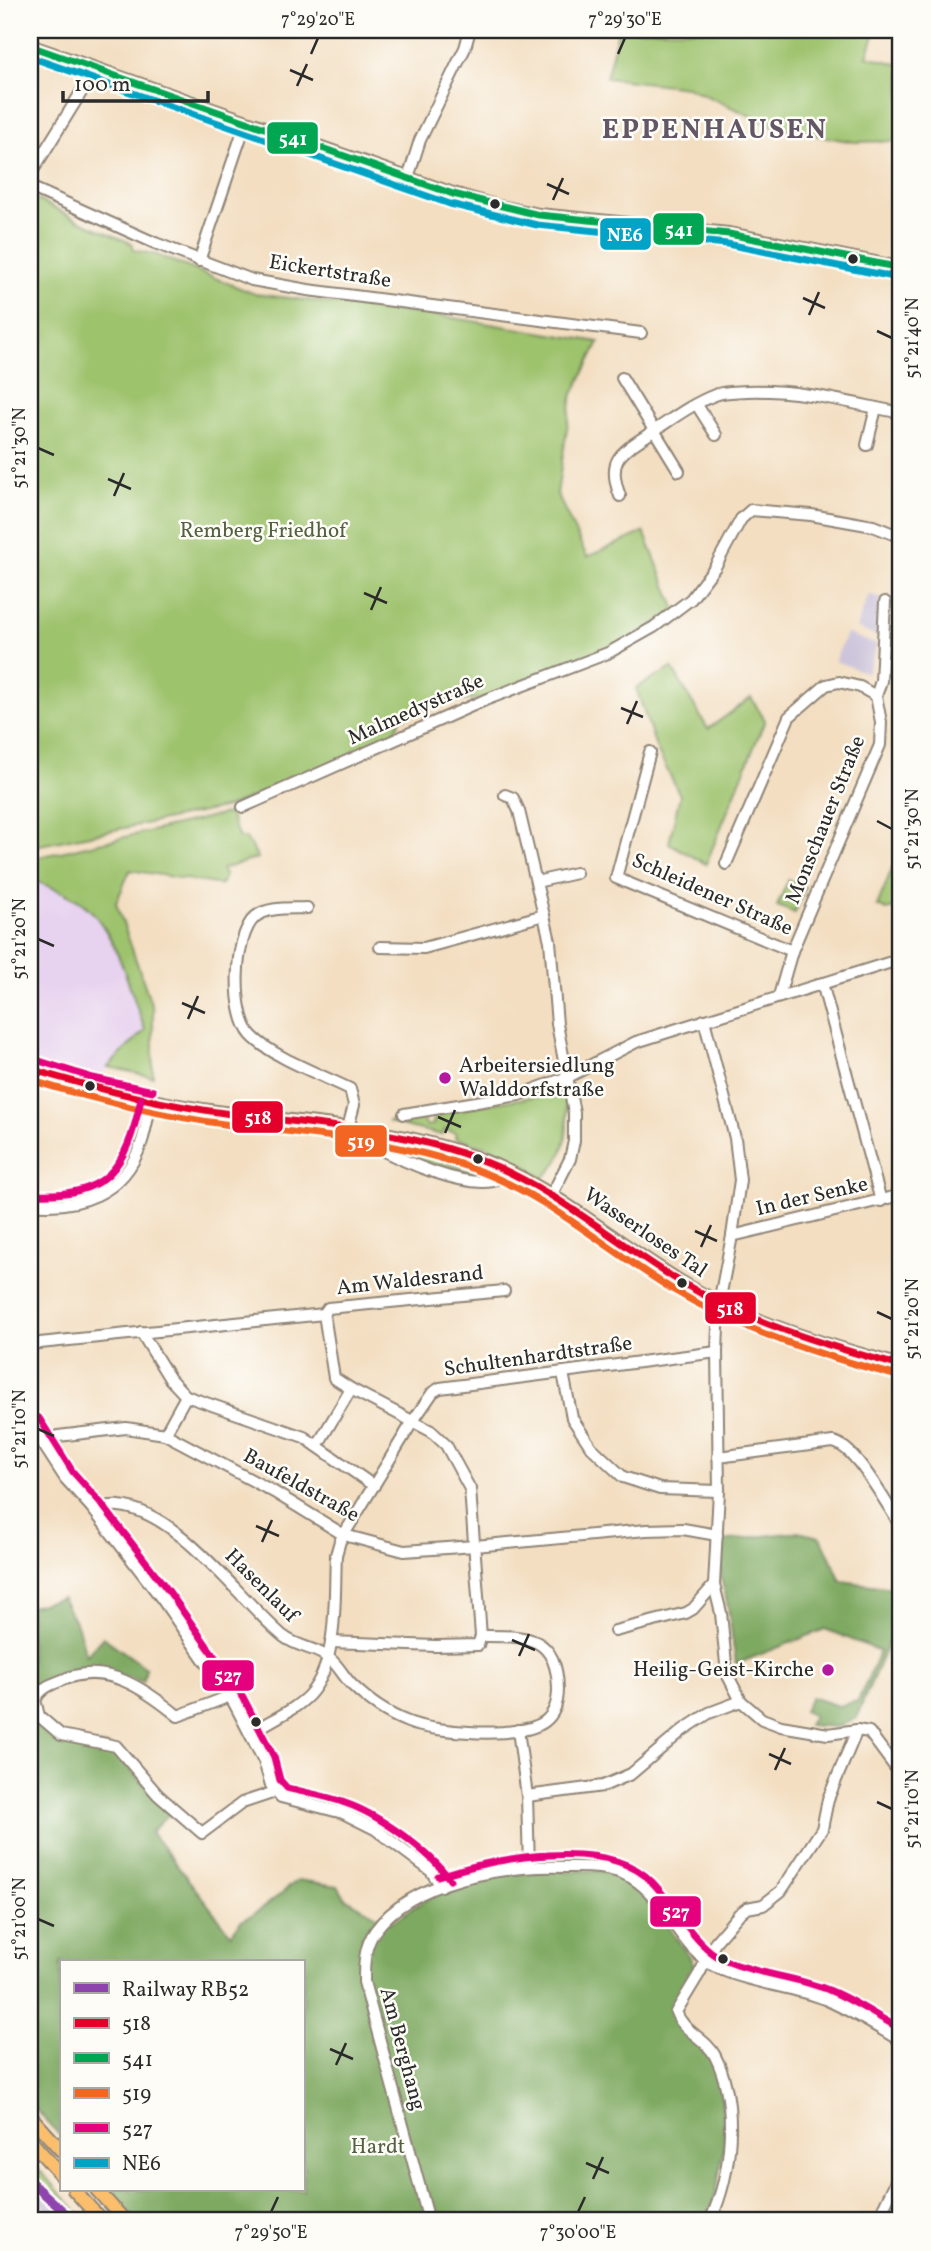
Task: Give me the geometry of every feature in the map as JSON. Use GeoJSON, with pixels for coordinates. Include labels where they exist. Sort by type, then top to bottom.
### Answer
{"type":"FeatureCollection","features":[{"type":"Feature","properties":{"kind":"main road"},"geometry":{"type":"LineString","coordinates":[[30,46],[476,201],[538,215],[736,236],[901,268]]}},
{"type":"Feature","properties":{"kind":"main road","name":"Wasserloses Tal"},"geometry":{"type":"LineString","coordinates":[[30,1069],[90,1088],[150,1101],[228,1114],[348,1128],[446,1149],[478,1159],[514,1174],[552,1195],[652,1264],[719,1303],[802,1335],[901,1366]]}},
{"type":"Feature","properties":{"kind":"main road"},"geometry":{"type":"LineString","coordinates":[[30,2116],[60,2149]]}},
{"type":"Feature","properties":{"kind":"main road"},"geometry":{"type":"LineString","coordinates":[[30,2140],[60,2174]]}},
{"type":"Feature","properties":{"kind":"main road"},"geometry":{"type":"LineString","coordinates":[[76,2192],[102,2221]]}},
{"type":"Feature","properties":{"kind":"main road"},"geometry":{"type":"LineString","coordinates":[[99,2192],[125,2221]]}},
{"type":"Feature","properties":{"kind":"street"},"geometry":{"type":"LineString","coordinates":[[408,178],[420,141],[465,48],[470,30]]}},
{"type":"Feature","properties":{"kind":"street"},"geometry":{"type":"LineString","coordinates":[[30,175],[95,70]]}},
{"type":"Feature","properties":{"kind":"street"},"geometry":{"type":"LineString","coordinates":[[199,261],[246,122]]}},
{"type":"Feature","properties":{"kind":"street","name":"Eickertstraße"},"geometry":{"type":"LineString","coordinates":[[30,187],[199,261],[252,280],[308,290],[641,333]]}},
{"type":"Feature","properties":{"kind":"street"},"geometry":{"type":"LineString","coordinates":[[622,378],[679,471]]}},
{"type":"Feature","properties":{"kind":"street"},"geometry":{"type":"LineString","coordinates":[[620,496],[615,481],[614,463],[625,450],[697,405],[724,392],[757,391],[823,396],[901,413]]}},
{"type":"Feature","properties":{"kind":"street"},"geometry":{"type":"LineString","coordinates":[[697,405],[716,435]]}},
{"type":"Feature","properties":{"kind":"street"},"geometry":{"type":"LineString","coordinates":[[867,445],[876,408]]}},
{"type":"Feature","properties":{"kind":"street","name":"Malmedystraße"},"geometry":{"type":"LineString","coordinates":[[243,807],[485,700],[608,653],[654,627],[691,599],[715,567],[741,519],[751,510],[811,514],[873,526],[901,537]]}},
{"type":"Feature","properties":{"kind":"street","name":"Monschauer Straße"},"geometry":{"type":"LineString","coordinates":[[779,996],[792,951],[880,745],[881,722],[876,696],[881,681],[885,602]]}},
{"type":"Feature","properties":{"kind":"street"},"geometry":{"type":"LineString","coordinates":[[726,864],[789,718],[826,685],[839,682],[860,687],[876,696]]}},
{"type":"Feature","properties":{"kind":"street","name":"Schleidener Straße"},"geometry":{"type":"LineString","coordinates":[[650,752],[616,878],[792,951]]}},
{"type":"Feature","properties":{"kind":"street"},"geometry":{"type":"LineString","coordinates":[[505,795],[513,798],[519,810],[550,940],[557,1024],[574,1113],[574,1141],[570,1159],[552,1195]]}},
{"type":"Feature","properties":{"kind":"street"},"geometry":{"type":"LineString","coordinates":[[536,882],[576,873]]}},
{"type":"Feature","properties":{"kind":"street"},"geometry":{"type":"LineString","coordinates":[[307,908],[267,911],[248,926],[240,951],[238,985],[242,1020],[257,1041],[350,1089],[354,1105],[348,1128]]}},
{"type":"Feature","properties":{"kind":"street"},"geometry":{"type":"LineString","coordinates":[[380,947],[424,948],[544,915]]}},
{"type":"Feature","properties":{"kind":"street"},"geometry":{"type":"LineString","coordinates":[[404,1114],[519,1096],[568,1077],[636,1042],[901,959]]}},
{"type":"Feature","properties":{"kind":"street"},"geometry":{"type":"LineString","coordinates":[[822,983],[881,1201]]}},
{"type":"Feature","properties":{"kind":"street"},"geometry":{"type":"LineString","coordinates":[[704,1020],[734,1138],[740,1180],[719,1303],[717,1352],[719,1491],[714,1585],[722,1613],[727,1675],[741,1701],[762,1719],[781,1726],[828,1734],[858,1730],[869,1732],[901,1775]]}},
{"type":"Feature","properties":{"kind":"street"},"geometry":{"type":"LineString","coordinates":[[30,1204],[76,1204],[105,1191],[134,1161],[142,1143],[150,1101]]}},
{"type":"Feature","properties":{"kind":"street"},"geometry":{"type":"LineString","coordinates":[[428,1109],[431,1123]]}},
{"type":"Feature","properties":{"kind":"street"},"geometry":{"type":"LineString","coordinates":[[373,1133],[376,1147],[432,1172],[492,1182],[514,1174]]}},
{"type":"Feature","properties":{"kind":"street","name":"In der Senke"},"geometry":{"type":"LineString","coordinates":[[732,1236],[901,1195]]}},
{"type":"Feature","properties":{"kind":"street","name":"Am Waldesrand"},"geometry":{"type":"LineString","coordinates":[[481,1636],[470,1489],[446,1445],[431,1431],[334,1378],[324,1314],[328,1308],[504,1290]]}},
{"type":"Feature","properties":{"kind":"street","name":"Am Waldesrand"},"geometry":{"type":"LineString","coordinates":[[30,1344],[324,1314]]}},
{"type":"Feature","properties":{"kind":"street"},"geometry":{"type":"LineString","coordinates":[[141,1332],[170,1379],[186,1396],[304,1437],[373,1486]]}},
{"type":"Feature","properties":{"kind":"street","name":"Schultenhardtstraße"},"geometry":{"type":"LineString","coordinates":[[250,1733],[310,1694],[318,1683],[331,1642],[336,1555],[344,1535],[373,1486],[433,1392],[440,1388],[717,1352]]}},
{"type":"Feature","properties":{"kind":"street"},"geometry":{"type":"LineString","coordinates":[[563,1373],[572,1418],[591,1447],[623,1477],[660,1489],[719,1491]]}},
{"type":"Feature","properties":{"kind":"street"},"geometry":{"type":"LineString","coordinates":[[317,1446],[351,1389]]}},
{"type":"Feature","properties":{"kind":"street"},"geometry":{"type":"LineString","coordinates":[[165,1434],[186,1396]]}},
{"type":"Feature","properties":{"kind":"street"},"geometry":{"type":"LineString","coordinates":[[30,1423],[65,1478],[92,1508],[162,1599],[230,1696],[250,1733],[275,1792],[281,1797],[343,1813],[375,1829],[431,1871],[441,1886]]}},
{"type":"Feature","properties":{"kind":"street","name":"Baufeldstraße"},"geometry":{"type":"LineString","coordinates":[[43,1441],[58,1436],[126,1428],[165,1434],[274,1492],[344,1535],[404,1551],[646,1530],[683,1530],[717,1535]]}},
{"type":"Feature","properties":{"kind":"street"},"geometry":{"type":"LineString","coordinates":[[718,1457],[839,1444],[854,1456],[901,1526]]}},
{"type":"Feature","properties":{"kind":"street","name":"Hasenlauf"},"geometry":{"type":"LineString","coordinates":[[92,1508],[118,1506],[150,1517],[196,1549],[291,1642],[328,1657],[350,1683],[378,1707],[408,1723],[446,1731],[518,1730],[536,1726],[550,1717],[558,1696],[557,1668],[551,1654],[529,1639],[518,1636],[481,1636],[478,1645],[472,1646],[331,1642]]}},
{"type":"Feature","properties":{"kind":"street"},"geometry":{"type":"LineString","coordinates":[[615,1631],[686,1613],[694,1609],[714,1585]]}},
{"type":"Feature","properties":{"kind":"street"},"geometry":{"type":"LineString","coordinates":[[230,1696],[178,1716],[132,1682],[93,1674],[72,1675],[44,1688],[35,1700],[39,1716],[61,1735],[116,1746],[158,1795],[202,1833],[242,1802],[275,1792]]}},
{"type":"Feature","properties":{"kind":"street"},"geometry":{"type":"LineString","coordinates":[[527,1796],[603,1786],[631,1774],[683,1730],[709,1713],[741,1701]]}},
{"type":"Feature","properties":{"kind":"street"},"geometry":{"type":"LineString","coordinates":[[518,1730],[527,1796],[528,1866]]}},
{"type":"Feature","properties":{"kind":"street"},"geometry":{"type":"LineString","coordinates":[[710,2221],[725,2171],[729,2111],[726,2085],[714,2053],[686,2030],[676,2012],[716,1941],[739,1914],[747,1908],[763,1905],[781,1891],[822,1829],[828,1799],[858,1730]]}},
{"type":"Feature","properties":{"kind":"street","name":"Am Berghang"},"geometry":{"type":"LineString","coordinates":[[429,2221],[364,1982],[366,1947],[383,1921],[406,1904],[441,1886],[473,1876],[528,1866],[604,1867],[631,1878],[644,1888],[705,1961]]}},
{"type":"Feature","properties":{"kind":"street"},"geometry":{"type":"LineString","coordinates":[[705,1961],[727,1972],[826,2000],[901,2041]]}},
{"type":"Feature","properties":{"kind":"street"},"geometry":{"type":"LineString","coordinates":[[877,2221],[901,2171]]}},
{"type":"Feature","properties":{"kind":"shaded area"},"geometry":{"type":"Polygon","coordinates":[[[869,594],[881,599],[880,638],[856,628],[869,594]]]}},
{"type":"Feature","properties":{"kind":"shaded area"},"geometry":{"type":"Polygon","coordinates":[[[846,633],[877,645],[867,673],[835,661],[846,633]]]}},
{"type":"Feature","properties":{"kind":"shaded area"},"geometry":{"type":"Polygon","coordinates":[[[30,879],[88,907],[112,940],[145,1030],[90,1088],[30,1069],[30,879]]]}},
{"type":"Feature","properties":{"kind":"shaded area"},"geometry":{"type":"Polygon","coordinates":[[[30,2175],[80,2221],[60,2221],[30,2194],[30,2175]]]}},
{"type":"Feature","properties":{"kind":"green space"},"geometry":{"type":"Polygon","coordinates":[[[876,30],[867,56],[901,65],[901,141],[854,142],[780,129],[687,87],[606,78],[618,31],[876,30]]]}},
{"type":"Feature","properties":{"kind":"green space","name":"Remberg Friedhof"},"geometry":{"type":"Polygon","coordinates":[[[30,196],[133,244],[133,250],[157,255],[255,294],[448,317],[599,342],[572,396],[557,494],[587,557],[644,532],[676,610],[607,653],[484,699],[442,702],[401,719],[391,740],[228,807],[30,847],[30,196]]]}},
{"type":"Feature","properties":{"kind":"green space"},"geometry":{"type":"Polygon","coordinates":[[[672,668],[708,729],[751,698],[765,720],[706,864],[669,843],[680,795],[657,750],[636,688],[672,668]]]}},
{"type":"Feature","properties":{"kind":"green space"},"geometry":{"type":"Polygon","coordinates":[[[229,813],[239,838],[246,838],[258,858],[222,869],[225,876],[221,885],[130,870],[116,903],[153,1009],[153,1077],[108,1067],[145,1030],[122,965],[107,933],[88,908],[68,895],[30,879],[30,859],[229,813]]]}},
{"type":"Feature","properties":{"kind":"green space"},"geometry":{"type":"Polygon","coordinates":[[[901,847],[901,906],[887,910],[877,906],[901,847]]]}},
{"type":"Feature","properties":{"kind":"green space"},"geometry":{"type":"Polygon","coordinates":[[[788,880],[805,887],[795,913],[777,906],[788,880]]]}},
{"type":"Feature","properties":{"kind":"green space"},"geometry":{"type":"Polygon","coordinates":[[[564,1092],[566,1138],[558,1160],[543,1178],[502,1153],[455,1138],[456,1133],[445,1130],[442,1135],[388,1122],[419,1114],[427,1126],[433,1125],[434,1115],[438,1112],[564,1092]]]}},
{"type":"Feature","properties":{"kind":"green space"},"geometry":{"type":"Polygon","coordinates":[[[399,1148],[484,1175],[427,1164],[399,1148]]]}},
{"type":"Feature","properties":{"kind":"green space"},"geometry":{"type":"Polygon","coordinates":[[[798,1532],[821,1537],[841,1581],[901,1589],[901,1613],[856,1718],[838,1727],[808,1725],[813,1716],[804,1711],[811,1697],[838,1706],[858,1701],[880,1651],[825,1629],[736,1664],[721,1578],[723,1541],[798,1532]]]}},
{"type":"Feature","properties":{"kind":"green space"},"geometry":{"type":"Polygon","coordinates":[[[62,1598],[78,1627],[86,1656],[103,1637],[146,1668],[143,1682],[99,1672],[68,1672],[41,1683],[30,1694],[30,1606],[62,1598]]]}},
{"type":"Feature","properties":{"kind":"green space","name":"Hardt"},"geometry":{"type":"Polygon","coordinates":[[[30,1710],[43,1728],[65,1740],[111,1747],[169,1814],[151,1832],[231,1934],[241,1921],[259,1911],[298,1880],[338,1886],[345,1898],[390,1923],[434,1894],[486,1876],[549,1871],[603,1871],[629,1881],[647,1896],[691,1959],[697,1972],[673,2009],[714,2063],[720,2080],[725,2141],[716,2194],[705,2221],[137,2221],[111,2192],[304,2192],[304,1960],[60,1960],[60,2136],[30,2103],[30,1710]]]}},
{"type":"Feature","properties":{"kind":"green space"},"geometry":{"type":"Polygon","coordinates":[[[30,2160],[86,2221],[80,2221],[30,2175],[30,2160]]]}},
{"type":"Feature","properties":{"kind":"rail line","name":"RB52"},"geometry":{"type":"LineString","coordinates":[[30,2181],[74,2221]]}},
{"type":"Feature","properties":{"kind":"transit line","name":"541"},"geometry":{"type":"LineString","coordinates":[[30,46],[453,194],[539,215],[729,234],[901,268]]}},
{"type":"Feature","properties":{"kind":"transit line","name":"NE6"},"geometry":{"type":"LineString","coordinates":[[30,57],[450,204],[537,225],[727,244],[899,278]]}},
{"type":"Feature","properties":{"kind":"transit line","name":"527"},"geometry":{"type":"LineString","coordinates":[[33,1059],[93,1078],[153,1091]]}},
{"type":"Feature","properties":{"kind":"transit line","name":"518"},"geometry":{"type":"LineString","coordinates":[[30,1069],[155,1101],[389,1135],[420,1141],[481,1160],[558,1200],[705,1296],[815,1341],[901,1366]]}},
{"type":"Feature","properties":{"kind":"transit line","name":"519"},"geometry":{"type":"LineString","coordinates":[[30,1080],[154,1112],[384,1145],[445,1159],[501,1180],[526,1193],[672,1289],[726,1317],[811,1350],[898,1376]]}},
{"type":"Feature","properties":{"kind":"transit line","name":"527"},"geometry":{"type":"LineString","coordinates":[[31,1194],[78,1191],[109,1174],[120,1161],[128,1144],[141,1099]]}},
{"type":"Feature","properties":{"kind":"transit line","name":"527"},"geometry":{"type":"LineString","coordinates":[[39,1418],[73,1472],[100,1502],[170,1593],[243,1697],[274,1757],[280,1780],[287,1788],[338,1801],[373,1816],[417,1846],[450,1880]]}},
{"type":"Feature","properties":{"kind":"transit line","name":"527"},"geometry":{"type":"LineString","coordinates":[[438,1876],[518,1858],[579,1855],[607,1859],[632,1868],[652,1882],[694,1935],[713,1954],[737,1965],[831,1991],[901,2029]]}},
{"type":"Feature","properties":{"kind":"place","name":"Arbeitersiedlung Walddorfstraße"},"geometry":{"type":"Point","coordinates":[445,1078]}},
{"type":"Feature","properties":{"kind":"place","name":"Heilig-Geist-Kirche"},"geometry":{"type":"Point","coordinates":[828,1670]}},
{"type":"Feature","properties":{"kind":"district","name":"EPPENHAUSEN"},"geometry":{"type":"Point","coordinates":[715,130]}}]}
